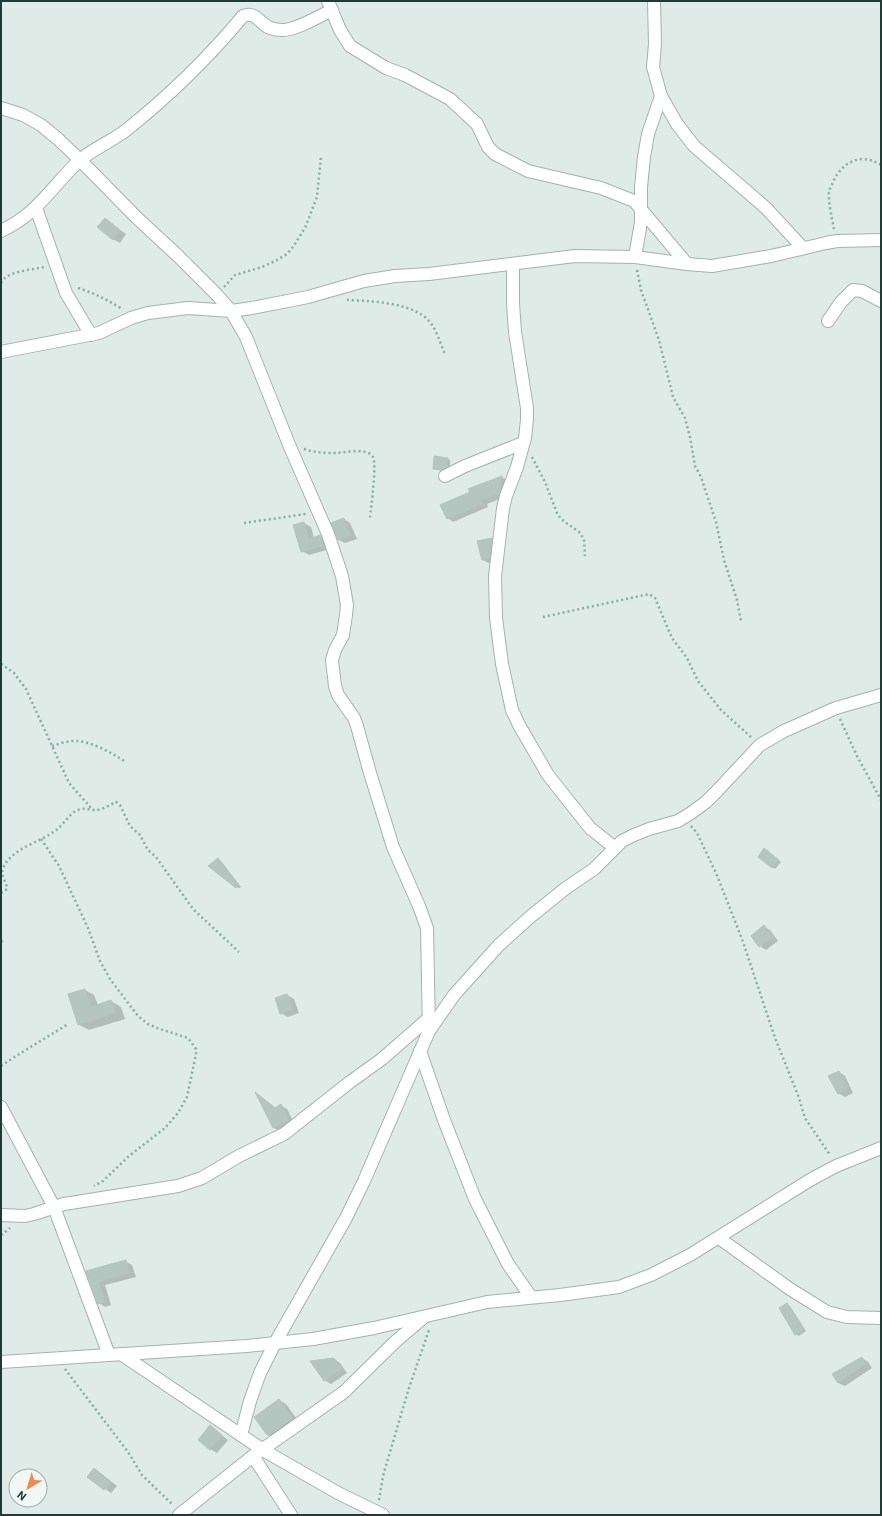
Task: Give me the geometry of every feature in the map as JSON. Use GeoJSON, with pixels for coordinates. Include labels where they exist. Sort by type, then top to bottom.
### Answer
{"type":"FeatureCollection","features":[{"type":"Feature","properties":{"kind":"street"},"geometry":{"type":"LineString","coordinates":[[654,1],[655,44],[653,67],[661,96],[677,124],[694,146],[766,208],[803,248]]}},
{"type":"Feature","properties":{"kind":"street"},"geometry":{"type":"LineString","coordinates":[[1,231],[18,223],[36,208],[80,160],[110,141],[139,119],[199,64],[243,16],[247,14],[255,16],[271,28],[286,30],[307,22],[330,6],[340,30],[350,46],[386,68],[450,99],[477,124],[488,147],[494,154],[528,172],[601,188],[634,201],[686,264]]}},
{"type":"Feature","properties":{"kind":"street"},"geometry":{"type":"LineString","coordinates":[[635,257],[641,222],[640,208],[644,157],[648,134],[661,96]]}},
{"type":"Feature","properties":{"kind":"street"},"geometry":{"type":"LineString","coordinates":[[1,108],[23,114],[58,139],[217,295],[231,311],[246,337],[328,534],[342,576],[347,605],[342,635],[332,660],[335,686],[338,695],[358,726],[370,774],[393,846],[427,928],[429,1031]]}},
{"type":"Feature","properties":{"kind":"street"},"geometry":{"type":"LineString","coordinates":[[36,208],[62,284],[70,301],[91,335]]}},
{"type":"Feature","properties":{"kind":"street"},"geometry":{"type":"LineString","coordinates":[[1,352],[99,333],[134,317],[148,313],[188,308],[231,311],[275,305],[364,281],[396,276],[513,265],[575,256],[635,257],[712,266],[771,256],[838,241],[881,240]]}},
{"type":"Feature","properties":{"kind":"street"},"geometry":{"type":"LineString","coordinates":[[513,265],[515,332],[527,408],[527,420],[517,467],[504,501],[495,576],[496,618],[504,671],[519,726],[548,775],[590,828],[614,848]]}},
{"type":"Feature","properties":{"kind":"street"},"geometry":{"type":"LineString","coordinates":[[828,321],[853,290],[862,291],[881,301]]}},
{"type":"Feature","properties":{"kind":"street"},"geometry":{"type":"LineString","coordinates":[[445,476],[465,466],[523,444]]}},
{"type":"Feature","properties":{"kind":"street"},"geometry":{"type":"LineString","coordinates":[[241,1435],[250,1401],[260,1372],[274,1342],[346,1218],[364,1181],[429,1031],[438,1015],[454,994],[499,945],[530,917],[566,888],[594,869],[614,848],[634,835],[685,818],[706,802],[760,745],[784,731],[836,708],[881,695]]}},
{"type":"Feature","properties":{"kind":"street"},"geometry":{"type":"LineString","coordinates":[[1,1215],[25,1216],[54,1207],[178,1186],[202,1178],[239,1156],[284,1134],[382,1059],[429,1018]]}},
{"type":"Feature","properties":{"kind":"street"},"geometry":{"type":"LineString","coordinates":[[420,1051],[444,1120],[475,1199],[508,1264],[531,1297]]}},
{"type":"Feature","properties":{"kind":"street"},"geometry":{"type":"LineString","coordinates":[[1,1107],[54,1207],[115,1355],[241,1435],[258,1453],[290,1515]]}},
{"type":"Feature","properties":{"kind":"street"},"geometry":{"type":"LineString","coordinates":[[1,1362],[115,1355],[313,1339],[346,1334],[487,1302],[586,1292],[619,1287],[651,1275],[690,1255],[804,1183],[836,1166],[881,1148]]}},
{"type":"Feature","properties":{"kind":"street"},"geometry":{"type":"LineString","coordinates":[[719,1238],[790,1289],[827,1312],[847,1317],[881,1318]]}},
{"type":"Feature","properties":{"kind":"street"},"geometry":{"type":"LineString","coordinates":[[180,1514],[258,1453],[344,1392],[396,1341],[431,1314]]}},
{"type":"Feature","properties":{"kind":"street"},"geometry":{"type":"LineString","coordinates":[[258,1453],[380,1513]]}},
{"type":"Feature","properties":{"kind":"path"},"geometry":{"type":"LineString","coordinates":[[217,295],[235,275],[262,267],[277,260],[287,254],[293,247],[305,228],[317,197],[321,156]]}},
{"type":"Feature","properties":{"kind":"path"},"geometry":{"type":"LineString","coordinates":[[838,241],[834,226],[829,191],[836,177],[843,167],[856,159],[866,158],[881,165]]}},
{"type":"Feature","properties":{"kind":"path"},"geometry":{"type":"LineString","coordinates":[[635,257],[641,290],[659,340],[673,397],[685,418],[695,466],[701,477],[716,522],[724,560],[737,600],[741,621]]}},
{"type":"Feature","properties":{"kind":"path"},"geometry":{"type":"LineString","coordinates":[[1,283],[5,277],[10,274],[56,265]]}},
{"type":"Feature","properties":{"kind":"path"},"geometry":{"type":"LineString","coordinates":[[62,284],[90,292],[111,301],[134,317]]}},
{"type":"Feature","properties":{"kind":"path"},"geometry":{"type":"LineString","coordinates":[[346,300],[396,305],[408,308],[422,315],[431,324],[437,334],[445,354]]}},
{"type":"Feature","properties":{"kind":"path"},"geometry":{"type":"LineString","coordinates":[[289,443],[313,452],[333,453],[354,451],[365,452],[372,455],[374,458],[374,475],[370,518]]}},
{"type":"Feature","properties":{"kind":"path"},"geometry":{"type":"LineString","coordinates":[[523,444],[536,463],[561,520],[579,532],[584,539],[584,556]]}},
{"type":"Feature","properties":{"kind":"path"},"geometry":{"type":"LineString","coordinates":[[244,523],[319,512]]}},
{"type":"Feature","properties":{"kind":"path"},"geometry":{"type":"LineString","coordinates":[[543,617],[649,594],[652,595],[655,598],[672,638],[687,658],[698,681],[721,710],[760,745]]}},
{"type":"Feature","properties":{"kind":"path"},"geometry":{"type":"LineString","coordinates":[[1,664],[14,673],[26,689],[69,783],[92,809]]}},
{"type":"Feature","properties":{"kind":"path"},"geometry":{"type":"LineString","coordinates":[[836,708],[857,756],[881,800]]}},
{"type":"Feature","properties":{"kind":"path"},"geometry":{"type":"LineString","coordinates":[[52,746],[72,741],[79,741],[112,753],[126,762]]}},
{"type":"Feature","properties":{"kind":"path"},"geometry":{"type":"LineString","coordinates":[[1,893],[7,889],[2,874],[8,862],[21,850],[57,830],[75,811],[83,809],[96,810],[116,802],[120,804],[130,826],[140,835],[148,850],[156,857],[193,909],[239,952]]}},
{"type":"Feature","properties":{"kind":"path"},"geometry":{"type":"LineString","coordinates":[[678,821],[690,825],[697,833],[716,873],[742,939],[776,1038],[806,1118],[836,1166]]}},
{"type":"Feature","properties":{"kind":"path"},"geometry":{"type":"LineString","coordinates":[[41,839],[59,866],[88,928],[100,961],[110,979],[138,1016],[148,1024],[157,1028],[188,1038],[196,1049],[187,1097],[178,1113],[165,1128],[129,1156],[103,1181],[90,1188]]}},
{"type":"Feature","properties":{"kind":"path"},"geometry":{"type":"LineString","coordinates":[[1,1066],[68,1024]]}},
{"type":"Feature","properties":{"kind":"path"},"geometry":{"type":"LineString","coordinates":[[380,1513],[383,1476],[425,1340],[431,1314]]}},
{"type":"Feature","properties":{"kind":"path"},"geometry":{"type":"LineString","coordinates":[[58,1359],[128,1452],[142,1476],[180,1514]]}},
{"type":"Feature","properties":{"kind":"building"},"geometry":{"type":"Polygon","coordinates":[[[105,218],[120,230],[113,240],[97,227],[105,218]]]}},
{"type":"Feature","properties":{"kind":"building"},"geometry":{"type":"Polygon","coordinates":[[[434,456],[448,458],[447,467],[441,470],[433,469],[434,456]]]}},
{"type":"Feature","properties":{"kind":"building"},"geometry":{"type":"Polygon","coordinates":[[[502,476],[499,494],[481,500],[483,504],[447,519],[440,505],[470,492],[468,489],[502,476]]]}},
{"type":"Feature","properties":{"kind":"building"},"geometry":{"type":"Polygon","coordinates":[[[344,518],[351,536],[338,540],[331,523],[344,518]]]}},
{"type":"Feature","properties":{"kind":"building"},"geometry":{"type":"Polygon","coordinates":[[[304,522],[309,539],[320,535],[324,546],[301,552],[293,525],[304,522]]]}},
{"type":"Feature","properties":{"kind":"building"},"geometry":{"type":"Polygon","coordinates":[[[492,538],[490,558],[482,560],[477,541],[492,538]]]}},
{"type":"Feature","properties":{"kind":"building"},"geometry":{"type":"Polygon","coordinates":[[[764,848],[779,860],[772,868],[758,857],[764,848]]]}},
{"type":"Feature","properties":{"kind":"building"},"geometry":{"type":"Polygon","coordinates":[[[218,858],[238,885],[236,888],[208,866],[218,858]]]}},
{"type":"Feature","properties":{"kind":"building"},"geometry":{"type":"Polygon","coordinates":[[[764,925],[773,937],[759,947],[751,936],[764,925]]]}},
{"type":"Feature","properties":{"kind":"building"},"geometry":{"type":"Polygon","coordinates":[[[85,989],[91,1007],[111,1000],[116,1013],[78,1025],[68,994],[85,989]]]}},
{"type":"Feature","properties":{"kind":"building"},"geometry":{"type":"Polygon","coordinates":[[[287,994],[293,1009],[280,1014],[275,998],[287,994]]]}},
{"type":"Feature","properties":{"kind":"building"},"geometry":{"type":"Polygon","coordinates":[[[839,1071],[848,1089],[838,1094],[828,1076],[839,1071]]]}},
{"type":"Feature","properties":{"kind":"building"},"geometry":{"type":"Polygon","coordinates":[[[255,1092],[275,1108],[281,1104],[289,1120],[273,1128],[255,1092]]]}},
{"type":"Feature","properties":{"kind":"building"},"geometry":{"type":"Polygon","coordinates":[[[126,1260],[130,1273],[99,1282],[105,1302],[98,1304],[86,1271],[126,1260]]]}},
{"type":"Feature","properties":{"kind":"building"},"geometry":{"type":"Polygon","coordinates":[[[787,1303],[804,1329],[795,1335],[779,1308],[787,1303]]]}},
{"type":"Feature","properties":{"kind":"building"},"geometry":{"type":"Polygon","coordinates":[[[862,1357],[866,1364],[838,1383],[832,1374],[862,1357]]]}},
{"type":"Feature","properties":{"kind":"building"},"geometry":{"type":"Polygon","coordinates":[[[334,1358],[342,1369],[324,1381],[310,1361],[334,1358]]]}},
{"type":"Feature","properties":{"kind":"building"},"geometry":{"type":"Polygon","coordinates":[[[279,1399],[293,1419],[267,1435],[254,1417],[279,1399]]]}},
{"type":"Feature","properties":{"kind":"building"},"geometry":{"type":"Polygon","coordinates":[[[210,1425],[222,1435],[210,1450],[198,1440],[210,1425]]]}},
{"type":"Feature","properties":{"kind":"building"},"geometry":{"type":"Polygon","coordinates":[[[94,1468],[111,1482],[104,1490],[87,1477],[94,1468]]]}}]}
